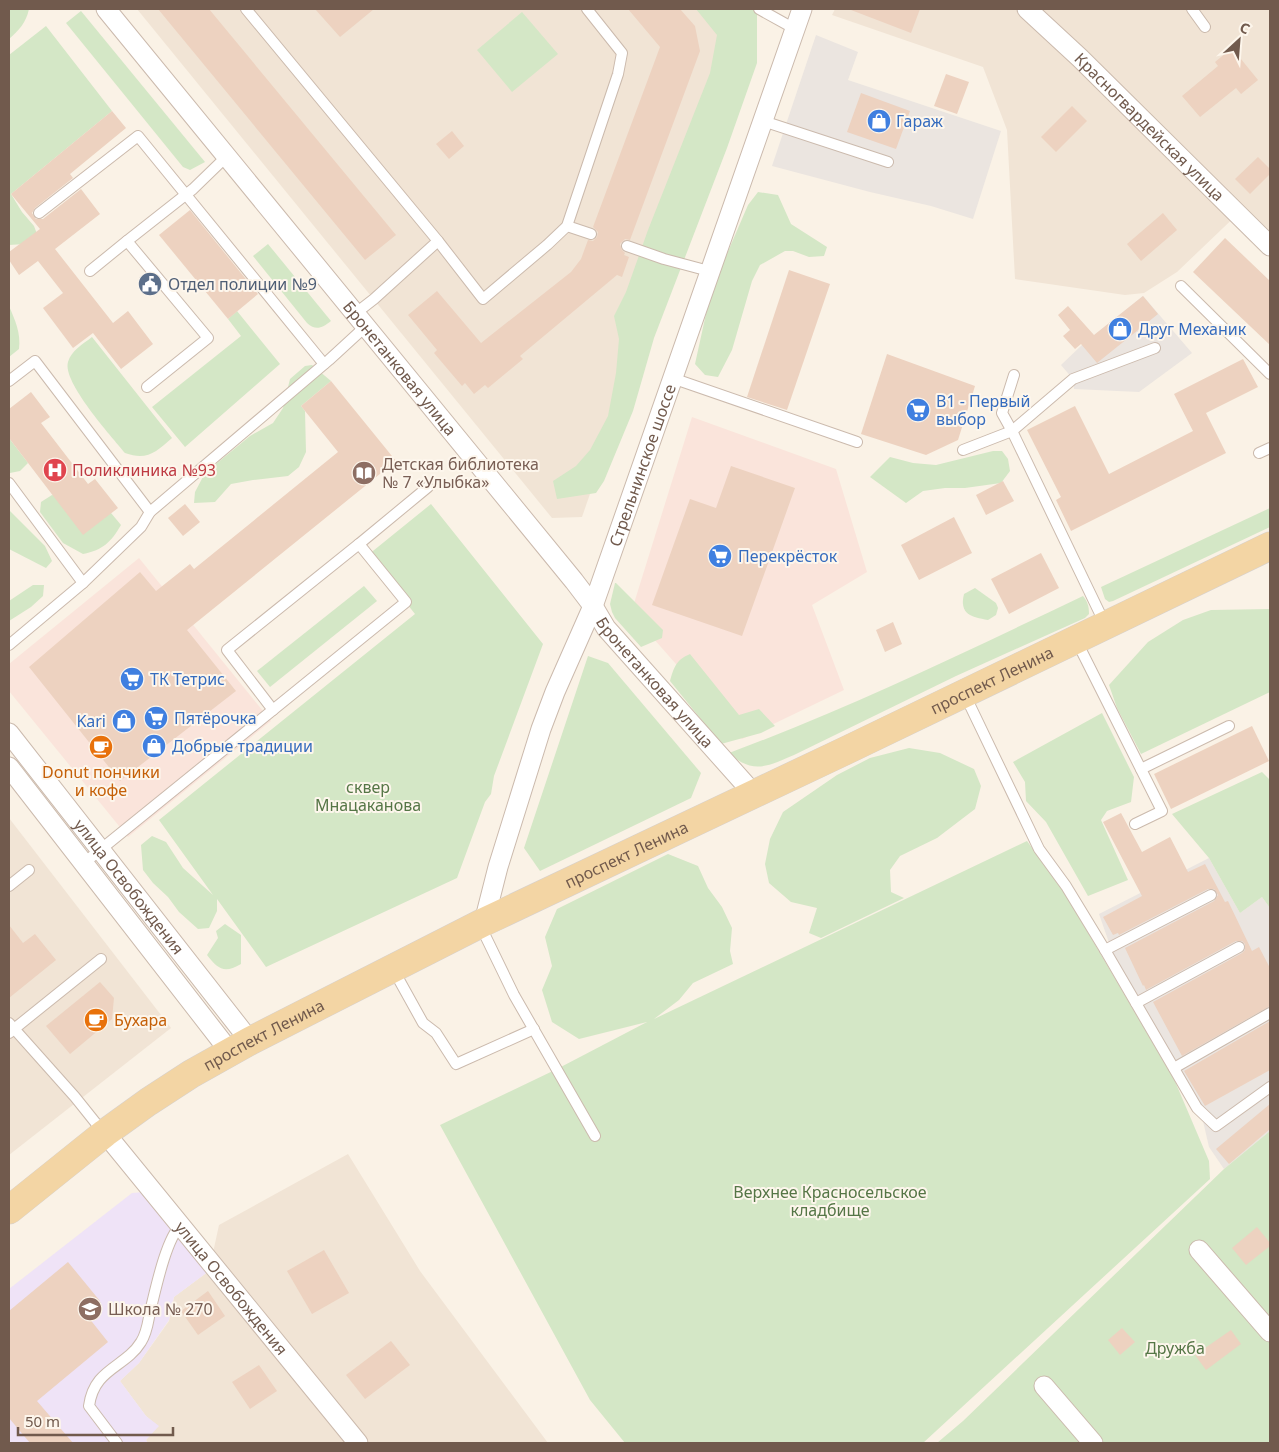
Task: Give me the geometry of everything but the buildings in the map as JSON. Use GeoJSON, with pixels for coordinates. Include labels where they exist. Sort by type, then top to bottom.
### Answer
{"type":"FeatureCollection","features":[{"type":"Feature","properties":{"kind":"main road","name":"проспект Ленина"},"geometry":{"type":"LineString","coordinates":[[9,1210],[105,1133],[170,1087],[240,1047],[482,923],[1270,546]]}},
{"type":"Feature","properties":{"kind":"street","name":"Бронетанковая улица"},"geometry":{"type":"LineString","coordinates":[[106,9],[361,319],[520,518],[594,606],[606,628],[753,793]]}},
{"type":"Feature","properties":{"kind":"street","name":"Стрельнинское шоссе"},"geometry":{"type":"LineString","coordinates":[[482,923],[541,729],[555,692],[594,606],[709,271],[802,9]]}},
{"type":"Feature","properties":{"kind":"street","name":"Красногвардейская улица"},"geometry":{"type":"LineString","coordinates":[[1027,9],[1080,58],[1270,246]]}},
{"type":"Feature","properties":{"kind":"street","name":"улица Освобождения"},"geometry":{"type":"LineString","coordinates":[[9,733],[101,849],[240,1047]]}},
{"type":"Feature","properties":{"kind":"street","name":"улица Освобождения"},"geometry":{"type":"LineString","coordinates":[[9,767],[84,863],[240,1047]]}},
{"type":"Feature","properties":{"kind":"street","name":"улица Освобождения"},"geometry":{"type":"LineString","coordinates":[[105,1133],[358,1443]]}},
{"type":"Feature","properties":{"kind":"street"},"geometry":{"type":"LineString","coordinates":[[1200,1250],[1270,1332]]}},
{"type":"Feature","properties":{"kind":"street"},"geometry":{"type":"LineString","coordinates":[[1044,1386],[1093,1443]]}},
{"type":"Feature","properties":{"kind":"lane"},"geometry":{"type":"LineString","coordinates":[[246,9],[438,241],[483,299],[528,262],[566,226],[618,74],[622,53],[588,9]]}},
{"type":"Feature","properties":{"kind":"lane"},"geometry":{"type":"LineString","coordinates":[[759,9],[795,29]]}},
{"type":"Feature","properties":{"kind":"lane"},"geometry":{"type":"LineString","coordinates":[[1192,9],[1205,27]]}},
{"type":"Feature","properties":{"kind":"lane"},"geometry":{"type":"LineString","coordinates":[[763,121],[888,162]]}},
{"type":"Feature","properties":{"kind":"lane"},"geometry":{"type":"LineString","coordinates":[[39,213],[138,136],[324,364]]}},
{"type":"Feature","properties":{"kind":"lane"},"geometry":{"type":"LineString","coordinates":[[90,271],[186,194],[226,157]]}},
{"type":"Feature","properties":{"kind":"lane"},"geometry":{"type":"LineString","coordinates":[[566,226],[590,234]]}},
{"type":"Feature","properties":{"kind":"lane"},"geometry":{"type":"LineString","coordinates":[[127,241],[208,338],[147,387]]}},
{"type":"Feature","properties":{"kind":"lane"},"geometry":{"type":"LineString","coordinates":[[9,645],[83,583],[141,526],[150,512],[324,364],[361,319],[374,299],[438,241]]}},
{"type":"Feature","properties":{"kind":"lane"},"geometry":{"type":"LineString","coordinates":[[627,246],[664,259],[709,271]]}},
{"type":"Feature","properties":{"kind":"lane"},"geometry":{"type":"LineString","coordinates":[[1181,286],[1270,374]]}},
{"type":"Feature","properties":{"kind":"lane"},"geometry":{"type":"LineString","coordinates":[[963,450],[1012,432],[1073,379],[1155,348]]}},
{"type":"Feature","properties":{"kind":"lane"},"geometry":{"type":"LineString","coordinates":[[9,381],[35,361],[150,512]]}},
{"type":"Feature","properties":{"kind":"lane"},"geometry":{"type":"LineString","coordinates":[[1014,375],[1002,413],[1106,624]]}},
{"type":"Feature","properties":{"kind":"lane"},"geometry":{"type":"LineString","coordinates":[[672,378],[857,442]]}},
{"type":"Feature","properties":{"kind":"lane"},"geometry":{"type":"LineString","coordinates":[[1259,453],[1270,448]]}},
{"type":"Feature","properties":{"kind":"lane"},"geometry":{"type":"LineString","coordinates":[[9,483],[83,583]]}},
{"type":"Feature","properties":{"kind":"lane"},"geometry":{"type":"LineString","coordinates":[[273,710],[226,650],[428,487]]}},
{"type":"Feature","properties":{"kind":"lane"},"geometry":{"type":"LineString","coordinates":[[84,863],[406,602],[359,544]]}},
{"type":"Feature","properties":{"kind":"lane"},"geometry":{"type":"LineString","coordinates":[[1076,639],[1162,810],[1135,824]]}},
{"type":"Feature","properties":{"kind":"lane"},"geometry":{"type":"LineString","coordinates":[[964,692],[1039,849],[1066,886],[1197,1108],[1216,1126],[1270,1086]]}},
{"type":"Feature","properties":{"kind":"lane"},"geometry":{"type":"LineString","coordinates":[[1141,769],[1228,726]]}},
{"type":"Feature","properties":{"kind":"lane"},"geometry":{"type":"LineString","coordinates":[[9,886],[29,870]]}},
{"type":"Feature","properties":{"kind":"lane"},"geometry":{"type":"LineString","coordinates":[[1105,950],[1211,894]]}},
{"type":"Feature","properties":{"kind":"lane"},"geometry":{"type":"LineString","coordinates":[[482,923],[514,995],[595,1136]]}},
{"type":"Feature","properties":{"kind":"lane"},"geometry":{"type":"LineString","coordinates":[[1136,1003],[1239,947]]}},
{"type":"Feature","properties":{"kind":"lane"},"geometry":{"type":"LineString","coordinates":[[102,958],[10,1029],[75,1097],[105,1133]]}},
{"type":"Feature","properties":{"kind":"lane"},"geometry":{"type":"LineString","coordinates":[[393,968],[423,1023],[436,1033],[456,1064],[534,1029]]}},
{"type":"Feature","properties":{"kind":"lane"},"geometry":{"type":"LineString","coordinates":[[1174,1068],[1270,1013]]}},
{"type":"Feature","properties":{"kind":"lane"},"geometry":{"type":"LineString","coordinates":[[116,1443],[88,1406],[90,1394],[97,1383],[112,1368],[132,1353],[141,1342],[147,1328],[160,1272],[175,1230],[180,1225]]}},
{"type":"Feature","properties":{"kind":"shaded area"},"geometry":{"type":"Polygon","coordinates":[[[137,9],[758,9],[582,517],[552,518],[137,9]]]}},
{"type":"Feature","properties":{"kind":"shaded area"},"geometry":{"type":"Polygon","coordinates":[[[835,9],[1270,9],[1270,233],[1245,207],[1177,272],[1144,293],[1125,295],[1015,279],[1007,130],[983,67],[832,15],[835,9]]]}},
{"type":"Feature","properties":{"kind":"shaded area"},"geometry":{"type":"Polygon","coordinates":[[[816,35],[858,52],[848,80],[1001,131],[973,219],[931,206],[772,166],[816,35]]]}},
{"type":"Feature","properties":{"kind":"shaded area"},"geometry":{"type":"Polygon","coordinates":[[[1143,296],[1192,353],[1139,392],[1074,389],[1073,379],[1061,365],[1082,345],[1143,296]]]}},
{"type":"Feature","properties":{"kind":"shaded area"},"geometry":{"type":"Polygon","coordinates":[[[692,417],[836,469],[867,572],[812,605],[844,690],[742,739],[631,613],[692,417]]]}},
{"type":"Feature","properties":{"kind":"shaded area"},"geometry":{"type":"Polygon","coordinates":[[[139,558],[271,721],[128,837],[9,691],[9,664],[139,558]]]}},
{"type":"Feature","properties":{"kind":"shaded area"},"geometry":{"type":"Polygon","coordinates":[[[9,818],[171,1028],[9,1155],[9,818]]]}},
{"type":"Feature","properties":{"kind":"shaded area"},"geometry":{"type":"Polygon","coordinates":[[[1209,858],[1240,913],[1262,897],[1270,908],[1270,1131],[1224,1169],[1209,1147],[1200,1108],[1114,957],[1099,914],[1209,858]]]}},
{"type":"Feature","properties":{"kind":"shaded area"},"geometry":{"type":"Polygon","coordinates":[[[348,1154],[420,1271],[548,1443],[148,1443],[146,1440],[158,1426],[146,1416],[120,1381],[139,1363],[169,1321],[174,1297],[209,1271],[219,1225],[348,1154]]]}},
{"type":"Feature","properties":{"kind":"shaded area","name":"Школа № 270"},"geometry":{"type":"Polygon","coordinates":[[[144,1192],[209,1271],[174,1297],[169,1320],[139,1363],[120,1381],[146,1416],[159,1426],[146,1440],[148,1443],[9,1443],[9,1289],[132,1193],[144,1192]]]}},
{"type":"Feature","properties":{"kind":"green space"},"geometry":{"type":"Polygon","coordinates":[[[9,9],[29,9],[22,26],[9,39],[9,9]]]}},
{"type":"Feature","properties":{"kind":"green space"},"geometry":{"type":"Polygon","coordinates":[[[696,9],[757,9],[757,63],[727,148],[654,338],[633,411],[604,481],[596,493],[557,499],[553,481],[576,466],[590,450],[608,416],[616,373],[619,339],[614,316],[626,292],[648,230],[710,73],[717,35],[696,9]]]}},
{"type":"Feature","properties":{"kind":"green space"},"geometry":{"type":"Polygon","coordinates":[[[81,11],[205,162],[190,170],[183,167],[66,23],[81,11]]]}},
{"type":"Feature","properties":{"kind":"green space"},"geometry":{"type":"Polygon","coordinates":[[[522,12],[558,54],[512,92],[477,50],[522,12]]]}},
{"type":"Feature","properties":{"kind":"green space"},"geometry":{"type":"Polygon","coordinates":[[[46,26],[112,111],[11,194],[22,212],[34,226],[37,234],[25,244],[9,245],[9,55],[46,26]]]}},
{"type":"Feature","properties":{"kind":"green space"},"geometry":{"type":"Polygon","coordinates":[[[758,192],[778,195],[791,224],[827,247],[824,256],[809,257],[793,251],[785,251],[760,265],[752,281],[732,350],[718,377],[705,375],[695,364],[711,291],[748,205],[758,192]]]}},
{"type":"Feature","properties":{"kind":"green space"},"geometry":{"type":"Polygon","coordinates":[[[268,244],[331,321],[319,328],[307,323],[253,256],[268,244]]]}},
{"type":"Feature","properties":{"kind":"green space"},"geometry":{"type":"Polygon","coordinates":[[[9,306],[17,327],[19,349],[9,357],[9,306]]]}},
{"type":"Feature","properties":{"kind":"green space"},"geometry":{"type":"Polygon","coordinates":[[[237,311],[280,364],[185,447],[152,407],[241,336],[228,319],[237,311]]]}},
{"type":"Feature","properties":{"kind":"green space"},"geometry":{"type":"Polygon","coordinates":[[[92,337],[172,438],[151,454],[139,456],[125,453],[89,409],[73,382],[68,371],[68,362],[72,354],[92,337]]]}},
{"type":"Feature","properties":{"kind":"green space"},"geometry":{"type":"Polygon","coordinates":[[[312,365],[331,381],[301,406],[305,411],[306,452],[299,467],[288,476],[231,484],[215,502],[194,503],[195,492],[205,473],[250,436],[273,423],[283,408],[290,379],[305,366],[312,365]]]}},
{"type":"Feature","properties":{"kind":"green space"},"geometry":{"type":"Polygon","coordinates":[[[9,438],[28,463],[20,471],[10,473],[9,471],[9,438]]]}},
{"type":"Feature","properties":{"kind":"green space"},"geometry":{"type":"Polygon","coordinates":[[[993,451],[1002,451],[1008,459],[1010,471],[1001,483],[923,491],[906,503],[870,477],[890,457],[913,463],[936,465],[993,451]]]}},
{"type":"Feature","properties":{"kind":"green space"},"geometry":{"type":"Polygon","coordinates":[[[52,495],[111,513],[121,525],[114,536],[101,548],[83,554],[63,543],[40,512],[41,502],[52,495]]]}},
{"type":"Feature","properties":{"kind":"green space","name":"сквер Мнацаканова"},"geometry":{"type":"Polygon","coordinates":[[[431,504],[543,644],[494,776],[491,794],[485,802],[457,878],[266,967],[217,899],[217,911],[209,928],[198,929],[179,912],[143,870],[141,845],[152,836],[166,842],[183,868],[213,895],[159,820],[415,614],[368,555],[431,504]]]}},
{"type":"Feature","properties":{"kind":"green space"},"geometry":{"type":"Polygon","coordinates":[[[1270,508],[1270,527],[1113,601],[1109,602],[1105,599],[1101,587],[1270,508]]]}},
{"type":"Feature","properties":{"kind":"green space"},"geometry":{"type":"Polygon","coordinates":[[[9,510],[45,546],[52,561],[46,568],[9,549],[9,510]]]}},
{"type":"Feature","properties":{"kind":"green space"},"geometry":{"type":"Polygon","coordinates":[[[615,583],[663,630],[662,638],[641,647],[615,618],[610,604],[615,583]]]}},
{"type":"Feature","properties":{"kind":"green space"},"geometry":{"type":"Polygon","coordinates":[[[33,585],[44,585],[43,596],[31,607],[9,621],[9,601],[33,585]]]}},
{"type":"Feature","properties":{"kind":"green space"},"geometry":{"type":"Polygon","coordinates":[[[364,586],[377,601],[270,687],[257,671],[364,586]]]}},
{"type":"Feature","properties":{"kind":"green space"},"geometry":{"type":"Polygon","coordinates":[[[975,588],[996,603],[998,608],[996,615],[988,620],[972,616],[963,606],[964,594],[975,588]]]}},
{"type":"Feature","properties":{"kind":"green space"},"geometry":{"type":"Polygon","coordinates":[[[1083,596],[1089,609],[1089,614],[1085,618],[956,676],[794,755],[768,765],[753,766],[738,760],[729,753],[864,698],[1083,596]]]}},
{"type":"Feature","properties":{"kind":"green space"},"geometry":{"type":"Polygon","coordinates":[[[1270,609],[1270,692],[1141,754],[1117,708],[1109,685],[1148,642],[1183,620],[1211,610],[1270,609]]]}},
{"type":"Feature","properties":{"kind":"green space"},"geometry":{"type":"Polygon","coordinates":[[[690,654],[739,715],[759,709],[775,726],[761,733],[721,744],[670,681],[676,664],[690,654]]]}},
{"type":"Feature","properties":{"kind":"green space"},"geometry":{"type":"Polygon","coordinates":[[[588,656],[608,663],[701,773],[691,798],[540,871],[524,848],[588,656]]]}},
{"type":"Feature","properties":{"kind":"green space"},"geometry":{"type":"Polygon","coordinates":[[[1102,713],[1134,777],[1131,802],[1107,811],[1101,820],[1128,880],[1088,896],[1046,822],[1026,801],[1025,782],[1013,762],[1102,713]]]}},
{"type":"Feature","properties":{"kind":"green space"},"geometry":{"type":"Polygon","coordinates":[[[909,748],[940,753],[974,769],[981,786],[975,809],[937,838],[900,856],[890,870],[891,892],[904,898],[821,938],[809,933],[817,908],[791,902],[769,883],[765,864],[770,839],[783,812],[837,775],[870,758],[909,748]]]}},
{"type":"Feature","properties":{"kind":"green space"},"geometry":{"type":"Polygon","coordinates":[[[1262,772],[1270,780],[1270,908],[1262,897],[1240,913],[1209,858],[1172,814],[1262,772]]]}},
{"type":"Feature","properties":{"kind":"green space","name":"Верхнее Красносельское кладбище"},"geometry":{"type":"Polygon","coordinates":[[[1027,841],[1063,890],[1174,1079],[1209,1161],[1210,1179],[923,1443],[625,1443],[590,1400],[440,1125],[557,1069],[647,1022],[579,1039],[552,1022],[542,990],[552,966],[545,937],[557,909],[668,854],[698,866],[708,888],[722,907],[732,928],[730,951],[733,964],[693,983],[679,1000],[654,1019],[1027,841]]]}},
{"type":"Feature","properties":{"kind":"green space"},"geometry":{"type":"Polygon","coordinates":[[[225,924],[241,935],[241,964],[230,969],[218,967],[207,955],[218,938],[216,931],[225,924]]]}},
{"type":"Feature","properties":{"kind":"green space","name":"Дружба"},"geometry":{"type":"Polygon","coordinates":[[[1270,1131],[1270,1443],[937,1443],[963,1421],[1224,1169],[1270,1131]]]}},
{"type":"Feature","properties":{"kind":"place","name":"Гараж"},"geometry":{"type":"Point","coordinates":[879,121]}},
{"type":"Feature","properties":{"kind":"place","name":"Отдел полиции №9"},"geometry":{"type":"Point","coordinates":[150,284]}},
{"type":"Feature","properties":{"kind":"place","name":"Друг Механик"},"geometry":{"type":"Point","coordinates":[1120,329]}},
{"type":"Feature","properties":{"kind":"place","name":"В1 - Первый выбор"},"geometry":{"type":"Point","coordinates":[918,410]}},
{"type":"Feature","properties":{"kind":"place","name":"Поликлиника №93"},"geometry":{"type":"Point","coordinates":[55,470]}},
{"type":"Feature","properties":{"kind":"place","name":"Детская библиотека № 7 «Улыбка»"},"geometry":{"type":"Point","coordinates":[364,473]}},
{"type":"Feature","properties":{"kind":"place","name":"Перекрёсток"},"geometry":{"type":"Point","coordinates":[720,556]}},
{"type":"Feature","properties":{"kind":"place","name":"ТК Тетрис"},"geometry":{"type":"Point","coordinates":[132,679]}},
{"type":"Feature","properties":{"kind":"place","name":"Пятёрочка"},"geometry":{"type":"Point","coordinates":[156,718]}},
{"type":"Feature","properties":{"kind":"place","name":"Kari"},"geometry":{"type":"Point","coordinates":[124,721]}},
{"type":"Feature","properties":{"kind":"place","name":"Добрые традиции"},"geometry":{"type":"Point","coordinates":[154,746]}},
{"type":"Feature","properties":{"kind":"place","name":"Donut пончики и кофе"},"geometry":{"type":"Point","coordinates":[101,747]}},
{"type":"Feature","properties":{"kind":"place","name":"Бухара"},"geometry":{"type":"Point","coordinates":[96,1020]}},
{"type":"Feature","properties":{"kind":"place","name":"Школа № 270"},"geometry":{"type":"Point","coordinates":[90,1309]}}]}
